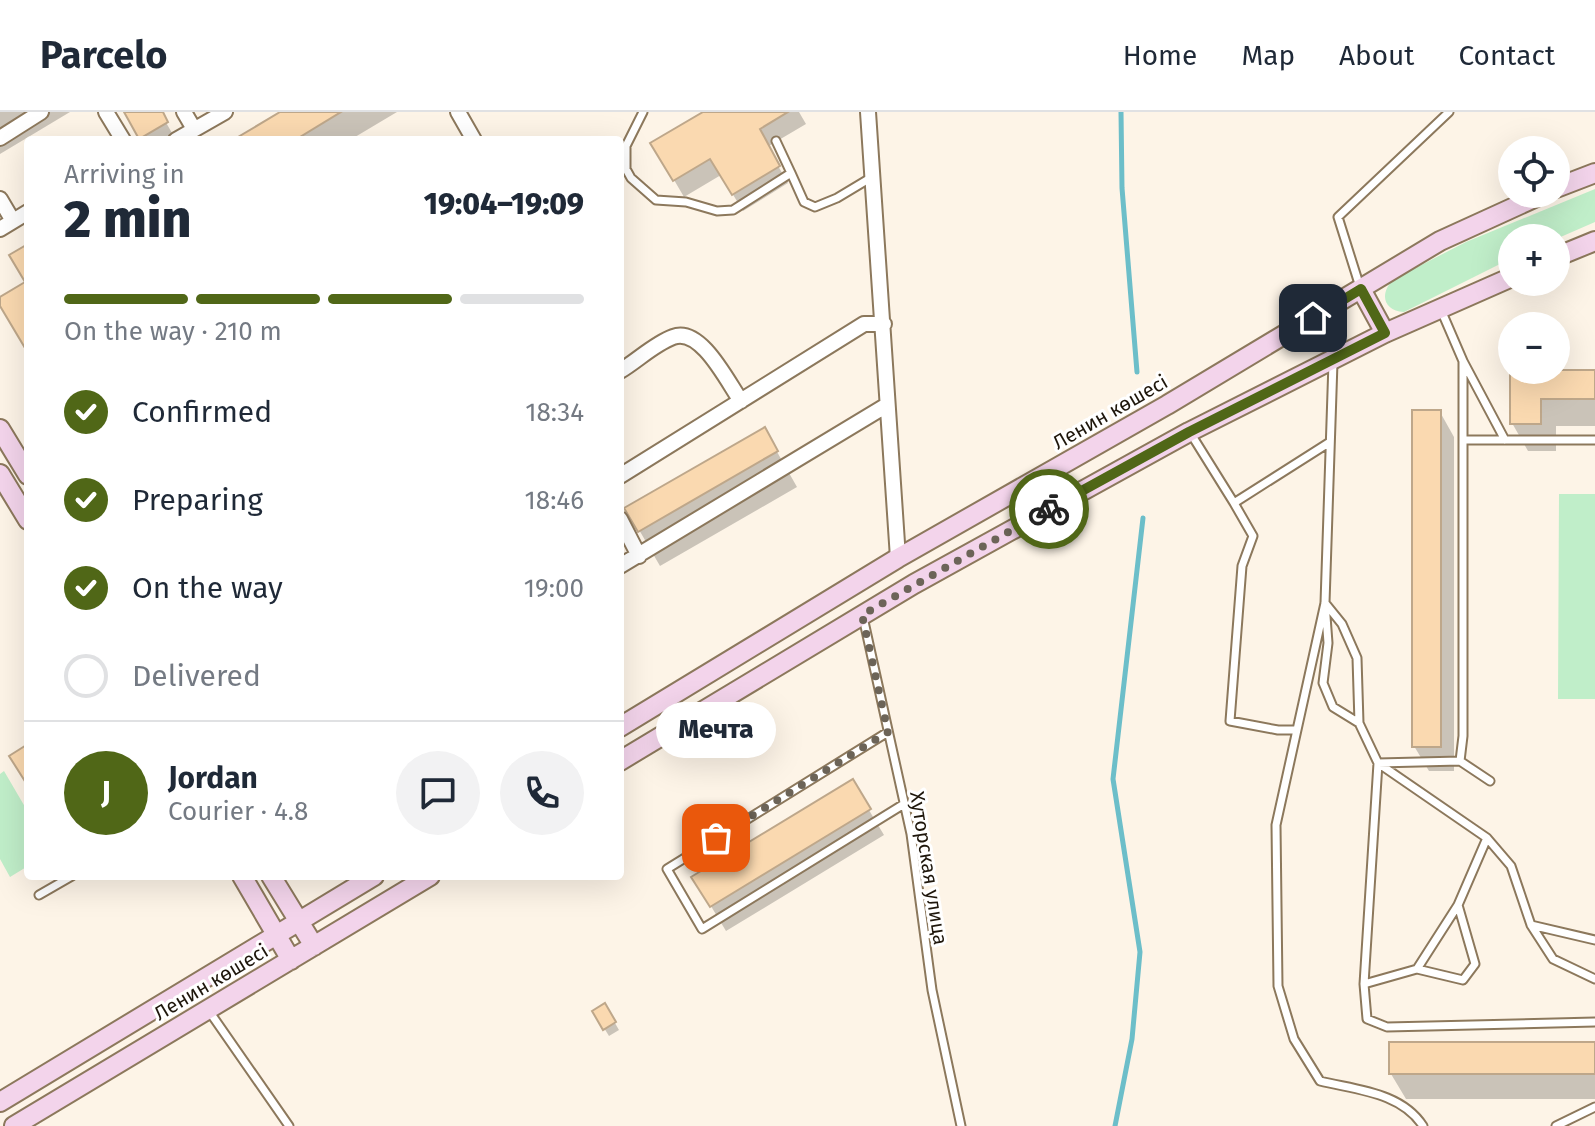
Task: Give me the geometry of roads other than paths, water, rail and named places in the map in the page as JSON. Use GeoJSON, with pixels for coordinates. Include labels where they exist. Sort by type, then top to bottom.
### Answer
{"type":"FeatureCollection","features":[{"type":"Feature","properties":{"kind":"main road"},"geometry":{"type":"LineString","coordinates":[[1570,183],[1595,173]]}},
{"type":"Feature","properties":{"kind":"main road","name":"Ленин көшесі"},"geometry":{"type":"LineString","coordinates":[[624,725],[898,558],[1167,405],[1440,241],[1512,208]]}},
{"type":"Feature","properties":{"kind":"main road"},"geometry":{"type":"LineString","coordinates":[[1570,251],[1595,241]]}},
{"type":"Feature","properties":{"kind":"main road"},"geometry":{"type":"LineString","coordinates":[[624,759],[914,584],[1189,432],[1385,333],[1498,284]]}},
{"type":"Feature","properties":{"kind":"main road"},"geometry":{"type":"LineString","coordinates":[[1361,289],[1385,333]]}},
{"type":"Feature","properties":{"kind":"main road"},"geometry":{"type":"LineString","coordinates":[[0,429],[24,468]]}},
{"type":"Feature","properties":{"kind":"main road"},"geometry":{"type":"LineString","coordinates":[[0,474],[24,513]]}},
{"type":"Feature","properties":{"kind":"main road"},"geometry":{"type":"LineString","coordinates":[[898,558],[914,584]]}},
{"type":"Feature","properties":{"kind":"main road"},"geometry":{"type":"LineString","coordinates":[[244,880],[291,960]]}},
{"type":"Feature","properties":{"kind":"main road"},"geometry":{"type":"LineString","coordinates":[[273,880],[314,946]]}},
{"type":"Feature","properties":{"kind":"main road","name":"Ленин көшесі"},"geometry":{"type":"LineString","coordinates":[[0,1102],[367,880]]}},
{"type":"Feature","properties":{"kind":"main road","name":"Ленин көшесі"},"geometry":{"type":"LineString","coordinates":[[14,1126],[423,880]]}},
{"type":"Feature","properties":{"kind":"street"},"geometry":{"type":"LineString","coordinates":[[0,138],[41,112]]}},
{"type":"Feature","properties":{"kind":"street"},"geometry":{"type":"LineString","coordinates":[[106,112],[121,136]]}},
{"type":"Feature","properties":{"kind":"street"},"geometry":{"type":"LineString","coordinates":[[184,112],[194,129]]}},
{"type":"Feature","properties":{"kind":"street"},"geometry":{"type":"LineString","coordinates":[[183,136],[225,112]]}},
{"type":"Feature","properties":{"kind":"street"},"geometry":{"type":"LineString","coordinates":[[458,112],[472,136]]}},
{"type":"Feature","properties":{"kind":"street"},"geometry":{"type":"LineString","coordinates":[[868,112],[898,558]]}},
{"type":"Feature","properties":{"kind":"street"},"geometry":{"type":"LineString","coordinates":[[0,199],[7,225]]}},
{"type":"Feature","properties":{"kind":"street"},"geometry":{"type":"LineString","coordinates":[[624,474],[864,324],[884,324]]}},
{"type":"Feature","properties":{"kind":"street"},"geometry":{"type":"LineString","coordinates":[[624,365],[675,335],[692,337],[705,348],[741,401]]}},
{"type":"Feature","properties":{"kind":"street"},"geometry":{"type":"LineString","coordinates":[[624,564],[887,405]]}},
{"type":"Feature","properties":{"kind":"street"},"geometry":{"type":"LineString","coordinates":[[624,527],[639,556]]}},
{"type":"Feature","properties":{"kind":"lane"},"geometry":{"type":"LineString","coordinates":[[643,112],[626,146],[626,169],[631,178],[656,200],[686,202],[717,211],[733,210],[791,173]]}},
{"type":"Feature","properties":{"kind":"lane"},"geometry":{"type":"LineString","coordinates":[[1361,289],[1338,217],[1449,112]]}},
{"type":"Feature","properties":{"kind":"lane"},"geometry":{"type":"LineString","coordinates":[[776,141],[804,202],[815,207],[872,177]]}},
{"type":"Feature","properties":{"kind":"lane"},"geometry":{"type":"LineString","coordinates":[[1441,310],[1463,361],[1505,440]]}},
{"type":"Feature","properties":{"kind":"lane"},"geometry":{"type":"LineString","coordinates":[[1333,360],[1325,603],[1328,643],[1323,683],[1333,707],[1359,723]]}},
{"type":"Feature","properties":{"kind":"lane"},"geometry":{"type":"LineString","coordinates":[[1460,761],[1463,736],[1463,361]]}},
{"type":"Feature","properties":{"kind":"lane"},"geometry":{"type":"LineString","coordinates":[[1189,432],[1253,536],[1242,566],[1230,721],[1278,730],[1296,730]]}},
{"type":"Feature","properties":{"kind":"lane"},"geometry":{"type":"LineString","coordinates":[[1463,440],[1595,440]]}},
{"type":"Feature","properties":{"kind":"lane"},"geometry":{"type":"LineString","coordinates":[[1234,503],[1330,442]]}},
{"type":"Feature","properties":{"kind":"lane"},"geometry":{"type":"LineString","coordinates":[[1325,603],[1342,624],[1357,658],[1359,723],[1378,763],[1364,984],[1367,1019],[1387,1027],[1595,1022]]}},
{"type":"Feature","properties":{"kind":"lane"},"geometry":{"type":"LineString","coordinates":[[1325,603],[1276,825],[1278,986],[1294,1039],[1320,1081],[1398,1100],[1416,1115],[1423,1126]]}},
{"type":"Feature","properties":{"kind":"lane","name":"Хуторская улица"},"geometry":{"type":"LineString","coordinates":[[862,615],[911,834],[932,990],[961,1126]]}},
{"type":"Feature","properties":{"kind":"lane"},"geometry":{"type":"LineString","coordinates":[[888,732],[667,869],[702,929],[904,804]]}},
{"type":"Feature","properties":{"kind":"lane"},"geometry":{"type":"LineString","coordinates":[[1378,763],[1460,761],[1490,781]]}},
{"type":"Feature","properties":{"kind":"lane"},"geometry":{"type":"LineString","coordinates":[[1378,763],[1487,838],[1511,866],[1531,925],[1553,959],[1595,979]]}},
{"type":"Feature","properties":{"kind":"lane"},"geometry":{"type":"LineString","coordinates":[[1417,969],[1458,905],[1487,838]]}},
{"type":"Feature","properties":{"kind":"lane"},"geometry":{"type":"LineString","coordinates":[[39,895],[65,880]]}},
{"type":"Feature","properties":{"kind":"lane"},"geometry":{"type":"LineString","coordinates":[[1364,984],[1417,969],[1463,980],[1475,964],[1458,905]]}},
{"type":"Feature","properties":{"kind":"lane"},"geometry":{"type":"LineString","coordinates":[[1531,925],[1595,940]]}},
{"type":"Feature","properties":{"kind":"lane"},"geometry":{"type":"LineString","coordinates":[[207,1010],[289,1126]]}},
{"type":"Feature","properties":{"kind":"lane"},"geometry":{"type":"LineString","coordinates":[[1556,1126],[1595,1107]]}},
{"type":"Feature","properties":{"kind":"waterway"},"geometry":{"type":"LineString","coordinates":[[1121,112],[1122,188],[1137,372]]}},
{"type":"Feature","properties":{"kind":"waterway"},"geometry":{"type":"LineString","coordinates":[[1115,1126],[1132,1039],[1140,952],[1113,779],[1143,518]]}},
{"type":"Feature","properties":{"kind":"place","name":"Мечта"},"geometry":{"type":"Point","coordinates":[716,838]}}]}
